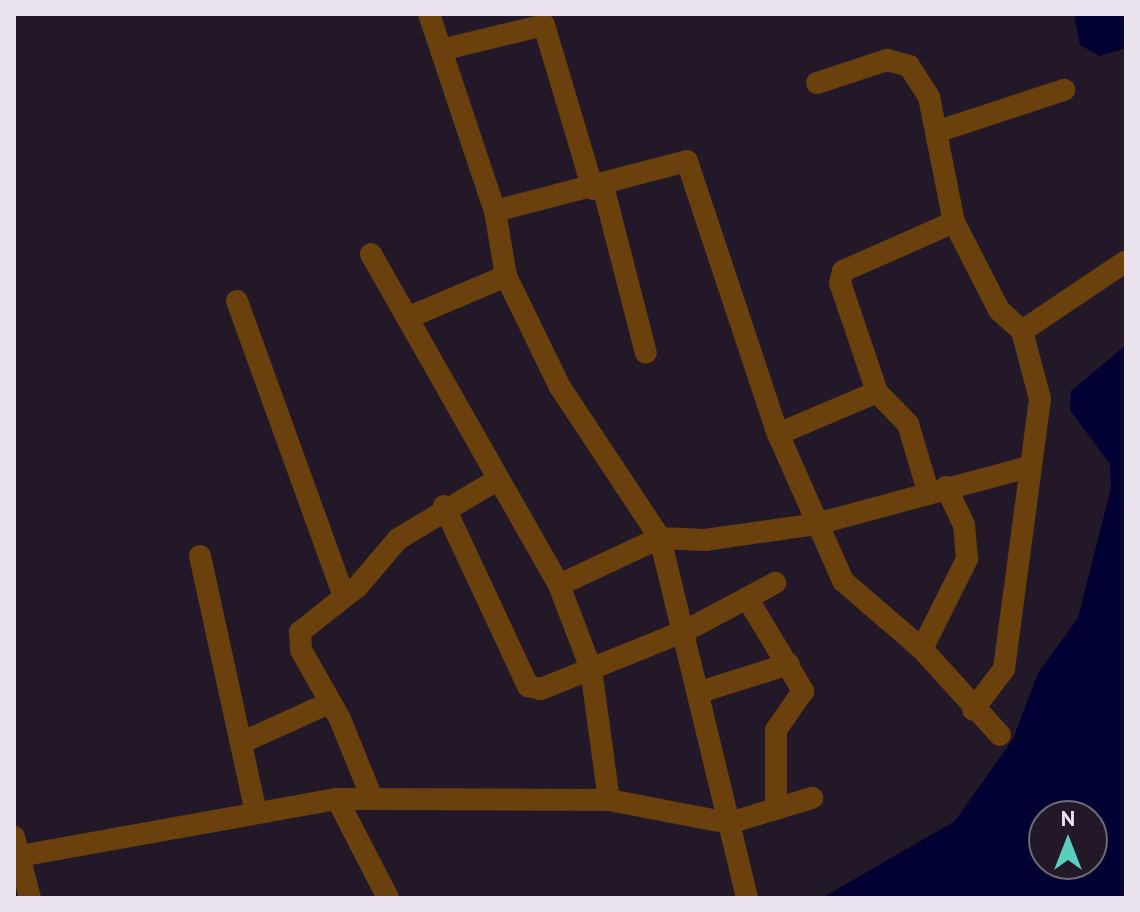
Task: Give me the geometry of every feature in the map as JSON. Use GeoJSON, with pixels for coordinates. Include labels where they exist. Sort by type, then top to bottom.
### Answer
{"type":"FeatureCollection","features":[{"type":"Feature","properties":{"kind":"street"},"geometry":{"type":"LineString","coordinates":[[429,14],[495,211],[506,276],[560,387],[660,538],[687,630],[747,898]]}},
{"type":"Feature","properties":{"kind":"street"},"geometry":{"type":"LineString","coordinates":[[441,50],[544,25],[598,188],[646,353]]}},
{"type":"Feature","properties":{"kind":"street"},"geometry":{"type":"LineString","coordinates":[[817,83],[887,60],[909,66],[929,97],[954,222],[999,310],[1022,331],[1040,399],[1004,669],[973,710]]}},
{"type":"Feature","properties":{"kind":"street"},"geometry":{"type":"LineString","coordinates":[[936,132],[1064,90]]}},
{"type":"Feature","properties":{"kind":"street"},"geometry":{"type":"LineString","coordinates":[[495,211],[598,188],[687,161],[778,434],[843,581],[922,649],[973,710],[1000,735]]}},
{"type":"Feature","properties":{"kind":"street"},"geometry":{"type":"LineString","coordinates":[[922,649],[967,559],[964,525],[937,489],[908,424],[877,392],[840,283],[843,271],[954,222]]}},
{"type":"Feature","properties":{"kind":"street"},"geometry":{"type":"LineString","coordinates":[[371,254],[495,481],[559,585],[591,669],[609,800]]}},
{"type":"Feature","properties":{"kind":"street"},"geometry":{"type":"LineString","coordinates":[[1022,331],[1126,261]]}},
{"type":"Feature","properties":{"kind":"street"},"geometry":{"type":"LineString","coordinates":[[407,318],[506,276]]}},
{"type":"Feature","properties":{"kind":"street"},"geometry":{"type":"LineString","coordinates":[[237,301],[343,594]]}},
{"type":"Feature","properties":{"kind":"street"},"geometry":{"type":"LineString","coordinates":[[778,434],[877,392]]}},
{"type":"Feature","properties":{"kind":"street"},"geometry":{"type":"LineString","coordinates":[[559,585],[660,538],[705,540],[816,524],[937,489],[1029,467]]}},
{"type":"Feature","properties":{"kind":"street"},"geometry":{"type":"LineString","coordinates":[[372,798],[301,650],[300,632],[444,506],[495,481]]}},
{"type":"Feature","properties":{"kind":"street"},"geometry":{"type":"LineString","coordinates":[[444,506],[528,686],[591,669],[687,630],[775,583]]}},
{"type":"Feature","properties":{"kind":"street"},"geometry":{"type":"LineString","coordinates":[[200,556],[243,742],[256,813]]}},
{"type":"Feature","properties":{"kind":"street"},"geometry":{"type":"LineString","coordinates":[[747,598],[803,691],[776,730],[776,809]]}},
{"type":"Feature","properties":{"kind":"street"},"geometry":{"type":"LineString","coordinates":[[700,692],[789,664]]}},
{"type":"Feature","properties":{"kind":"street"},"geometry":{"type":"LineString","coordinates":[[243,742],[329,703]]}},
{"type":"Feature","properties":{"kind":"street"},"geometry":{"type":"LineString","coordinates":[[30,898],[16,849],[337,799],[609,800],[729,823],[812,798]]}},
{"type":"Feature","properties":{"kind":"street"},"geometry":{"type":"LineString","coordinates":[[337,799],[388,898]]}},
{"type":"Feature","properties":{"kind":"shaded area"},"geometry":{"type":"Polygon","coordinates":[[[1074,14],[1126,14],[1126,48],[1100,56],[1080,45],[1074,14]]]}},
{"type":"Feature","properties":{"kind":"shaded area"},"geometry":{"type":"Polygon","coordinates":[[[1126,345],[1126,898],[822,898],[955,821],[1013,739],[1038,673],[1078,618],[1111,488],[1110,464],[1070,410],[1071,391],[1126,345]]]}}]}
